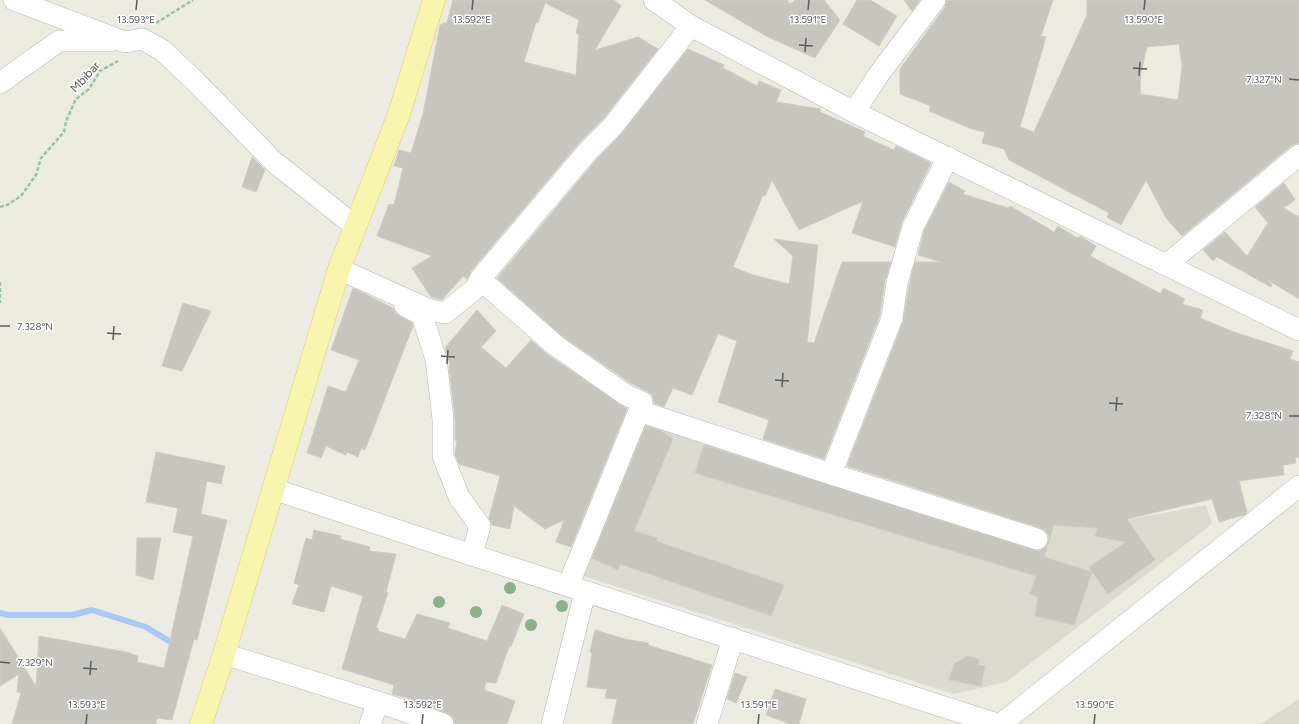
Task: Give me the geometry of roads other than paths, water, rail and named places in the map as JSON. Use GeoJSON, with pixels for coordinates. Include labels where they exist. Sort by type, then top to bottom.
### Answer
{"type":"FeatureCollection","features":[{"type":"Feature","properties":{"kind":"main road"},"geometry":{"type":"LineString","coordinates":[[201,724],[224,654],[339,270],[399,114],[434,0]]}},
{"type":"Feature","properties":{"kind":"street"},"geometry":{"type":"LineString","coordinates":[[14,0],[125,42]]}},
{"type":"Feature","properties":{"kind":"street"},"geometry":{"type":"LineString","coordinates":[[654,0],[691,26],[854,112],[1299,330]]}},
{"type":"Feature","properties":{"kind":"street"},"geometry":{"type":"LineString","coordinates":[[854,112],[879,74],[935,0]]}},
{"type":"Feature","properties":{"kind":"street"},"geometry":{"type":"LineString","coordinates":[[339,270],[430,310],[445,313],[476,288],[480,279],[588,151],[613,126],[691,26]]}},
{"type":"Feature","properties":{"kind":"street"},"geometry":{"type":"LineString","coordinates":[[0,84],[59,41],[125,42],[142,39],[162,50],[196,82],[274,162],[355,226]]}},
{"type":"Feature","properties":{"kind":"street"},"geometry":{"type":"LineString","coordinates":[[1166,265],[1299,155]]}},
{"type":"Feature","properties":{"kind":"street"},"geometry":{"type":"LineString","coordinates":[[831,474],[892,318],[897,283],[913,227],[948,157]]}},
{"type":"Feature","properties":{"kind":"street"},"geometry":{"type":"LineString","coordinates":[[480,279],[555,345],[626,394],[642,402],[576,589],[552,724]]}},
{"type":"Feature","properties":{"kind":"street"},"geometry":{"type":"LineString","coordinates":[[368,283],[372,289],[422,315],[436,359],[443,419],[443,456],[459,497],[480,526],[472,555]]}},
{"type":"Feature","properties":{"kind":"street"},"geometry":{"type":"LineString","coordinates":[[639,411],[1037,539]]}},
{"type":"Feature","properties":{"kind":"street"},"geometry":{"type":"LineString","coordinates":[[1001,724],[1299,486]]}},
{"type":"Feature","properties":{"kind":"street"},"geometry":{"type":"LineString","coordinates":[[273,489],[576,589],[733,638],[997,724]]}},
{"type":"Feature","properties":{"kind":"street"},"geometry":{"type":"LineString","coordinates":[[707,724],[733,638]]}},
{"type":"Feature","properties":{"kind":"street"},"geometry":{"type":"LineString","coordinates":[[224,654],[443,724]]}},
{"type":"Feature","properties":{"kind":"street"},"geometry":{"type":"LineString","coordinates":[[370,724],[378,702]]}},
{"type":"Feature","properties":{"kind":"waterway"},"geometry":{"type":"LineString","coordinates":[[0,613],[8,615],[72,615],[92,610],[146,627],[169,641]]}}]}
